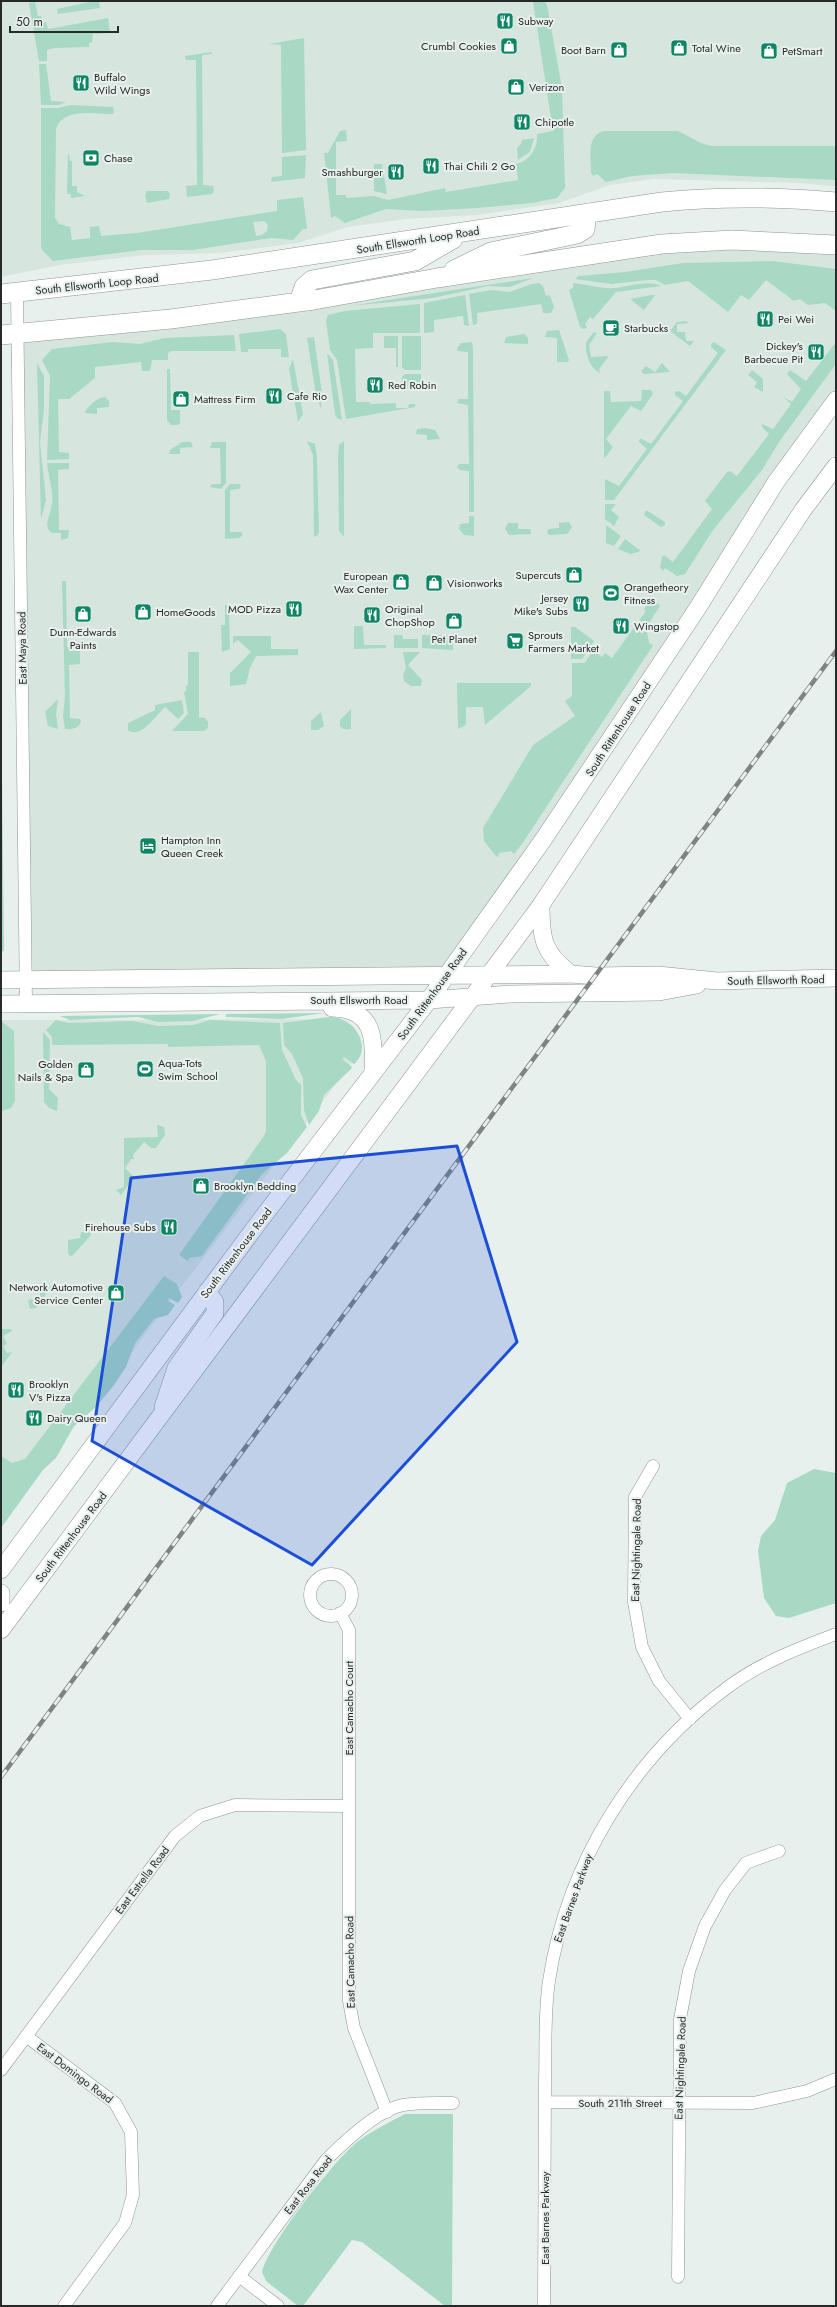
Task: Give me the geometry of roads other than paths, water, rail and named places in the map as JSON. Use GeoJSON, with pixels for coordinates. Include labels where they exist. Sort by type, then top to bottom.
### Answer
{"type":"FeatureCollection","features":[{"type":"Feature","properties":{"kind":"main road","name":"South Ellsworth Loop Road"},"geometry":{"type":"LineString","coordinates":[[9,294],[212,270],[587,213],[699,198],[753,197],[836,202]]}},
{"type":"Feature","properties":{"kind":"main road"},"geometry":{"type":"LineString","coordinates":[[437,278],[492,252],[577,234],[584,229],[587,213]]}},
{"type":"Feature","properties":{"kind":"main road"},"geometry":{"type":"LineString","coordinates":[[299,302],[304,287],[312,280],[415,261],[462,233]]}},
{"type":"Feature","properties":{"kind":"main road"},"geometry":{"type":"LineString","coordinates":[[9,335],[171,319],[299,302],[437,278],[662,244],[748,240],[836,245]]}},
{"type":"Feature","properties":{"kind":"main road","name":"South Rittenhouse Road"},"geometry":{"type":"LineString","coordinates":[[1,1570],[207,1292],[448,974],[575,795],[697,608],[776,482],[836,400]]}},
{"type":"Feature","properties":{"kind":"main road","name":"South Rittenhouse Road"},"geometry":{"type":"LineString","coordinates":[[1,1630],[541,905],[802,510],[836,466]]}},
{"type":"Feature","properties":{"kind":"main road"},"geometry":{"type":"LineString","coordinates":[[541,905],[543,939],[549,953],[555,962],[571,974]]}},
{"type":"Feature","properties":{"kind":"main road","name":"South Ellsworth Road"},"geometry":{"type":"LineString","coordinates":[[1,980],[448,974],[571,974],[596,976],[658,975],[717,981],[836,978]]}},
{"type":"Feature","properties":{"kind":"main road","name":"South Ellsworth Road"},"geometry":{"type":"LineString","coordinates":[[1,1004],[295,1000],[429,1000],[511,994],[659,992],[717,981]]}},
{"type":"Feature","properties":{"kind":"main road"},"geometry":{"type":"LineString","coordinates":[[295,1000],[328,1008],[347,1008],[365,1020],[370,1027],[374,1044],[373,1072]]}},
{"type":"Feature","properties":{"kind":"main road"},"geometry":{"type":"LineString","coordinates":[[160,1417],[168,1387],[176,1368],[215,1313],[214,1302],[207,1292]]}},
{"type":"Feature","properties":{"kind":"main road"},"geometry":{"type":"LineString","coordinates":[[1,1593],[1,1603]]}},
{"type":"Feature","properties":{"kind":"street","name":"East Maya Road"},"geometry":{"type":"LineString","coordinates":[[9,294],[27,980],[26,1004]]}},
{"type":"Feature","properties":{"kind":"street","name":"East Nightingale Road"},"geometry":{"type":"LineString","coordinates":[[653,1466],[635,1497],[634,1602],[642,1647],[659,1680],[690,1719]]}},
{"type":"Feature","properties":{"kind":"street","name":"East Camacho Court"},"geometry":{"type":"LineString","coordinates":[[340,1613],[349,1630],[349,1806]]}},
{"type":"Feature","properties":{"kind":"street","name":"East Barnes Parkway"},"geometry":{"type":"LineString","coordinates":[[544,2306],[545,2102],[549,1982],[558,1938],[580,1876],[605,1821],[647,1762],[690,1719],[730,1686],[793,1650],[836,1634]]}},
{"type":"Feature","properties":{"kind":"street","name":"East Estrella Road"},"geometry":{"type":"LineString","coordinates":[[1,2070],[175,1836],[200,1816],[235,1805],[349,1806]]}},
{"type":"Feature","properties":{"kind":"street","name":"East Camacho Road"},"geometry":{"type":"LineString","coordinates":[[349,1806],[349,2001],[354,2028],[387,2112]]}},
{"type":"Feature","properties":{"kind":"street","name":"East Nightingale Road"},"geometry":{"type":"LineString","coordinates":[[678,2277],[680,2019],[689,1971],[705,1926],[725,1890],[746,1863],[779,1851]]}},
{"type":"Feature","properties":{"kind":"street","name":"East Domingo Road"},"geometry":{"type":"LineString","coordinates":[[26,2036],[115,2103],[131,2132],[133,2196],[125,2224],[64,2306]]}},
{"type":"Feature","properties":{"kind":"street","name":"South 211th Street"},"geometry":{"type":"LineString","coordinates":[[545,2102],[753,2103],[807,2091],[836,2079]]}},
{"type":"Feature","properties":{"kind":"street","name":"East Rosa Road"},"geometry":{"type":"LineString","coordinates":[[217,2306],[326,2160],[347,2139],[387,2112],[402,2105],[453,2103]]}},
{"type":"Feature","properties":{"kind":"street"},"geometry":{"type":"LineString","coordinates":[[240,2276],[278,2306]]}},
{"type":"Feature","properties":{"kind":"railway"},"geometry":{"type":"LineString","coordinates":[[1,1777],[836,651]]}},
{"type":"Feature","properties":{"kind":"place","name":"Subway"},"geometry":{"type":"Point","coordinates":[505,21]}},
{"type":"Feature","properties":{"kind":"place","name":"Crumbl Cookies"},"geometry":{"type":"Point","coordinates":[509,46]}},
{"type":"Feature","properties":{"kind":"place","name":"Total Wine"},"geometry":{"type":"Point","coordinates":[679,48]}},
{"type":"Feature","properties":{"kind":"place","name":"Boot Barn"},"geometry":{"type":"Point","coordinates":[619,50]}},
{"type":"Feature","properties":{"kind":"place","name":"PetSmart"},"geometry":{"type":"Point","coordinates":[769,51]}},
{"type":"Feature","properties":{"kind":"place","name":"Buffalo Wild Wings"},"geometry":{"type":"Point","coordinates":[81,83]}},
{"type":"Feature","properties":{"kind":"place","name":"Verizon"},"geometry":{"type":"Point","coordinates":[516,87]}},
{"type":"Feature","properties":{"kind":"place","name":"Chipotle"},"geometry":{"type":"Point","coordinates":[522,122]}},
{"type":"Feature","properties":{"kind":"place","name":"Chase"},"geometry":{"type":"Point","coordinates":[91,158]}},
{"type":"Feature","properties":{"kind":"place","name":"Thai Chili 2 Go"},"geometry":{"type":"Point","coordinates":[431,166]}},
{"type":"Feature","properties":{"kind":"place","name":"Smashburger"},"geometry":{"type":"Point","coordinates":[396,172]}},
{"type":"Feature","properties":{"kind":"place","name":"Pei Wei"},"geometry":{"type":"Point","coordinates":[765,319]}},
{"type":"Feature","properties":{"kind":"place","name":"Starbucks"},"geometry":{"type":"Point","coordinates":[611,328]}},
{"type":"Feature","properties":{"kind":"place","name":"Dickey's Barbecue Pit"},"geometry":{"type":"Point","coordinates":[816,352]}},
{"type":"Feature","properties":{"kind":"place","name":"Red Robin"},"geometry":{"type":"Point","coordinates":[375,385]}},
{"type":"Feature","properties":{"kind":"place","name":"Cafe Rio"},"geometry":{"type":"Point","coordinates":[274,396]}},
{"type":"Feature","properties":{"kind":"place","name":"Mattress Firm"},"geometry":{"type":"Point","coordinates":[181,399]}},
{"type":"Feature","properties":{"kind":"place","name":"Supercuts"},"geometry":{"type":"Point","coordinates":[574,575]}},
{"type":"Feature","properties":{"kind":"place","name":"European Wax Center"},"geometry":{"type":"Point","coordinates":[401,582]}},
{"type":"Feature","properties":{"kind":"place","name":"Visionworks"},"geometry":{"type":"Point","coordinates":[434,583]}},
{"type":"Feature","properties":{"kind":"place","name":"Orangetheory Fitness"},"geometry":{"type":"Point","coordinates":[611,593]}},
{"type":"Feature","properties":{"kind":"place","name":"Jersey Mike's Subs"},"geometry":{"type":"Point","coordinates":[581,604]}},
{"type":"Feature","properties":{"kind":"place","name":"MOD Pizza"},"geometry":{"type":"Point","coordinates":[294,609]}},
{"type":"Feature","properties":{"kind":"place","name":"HomeGoods"},"geometry":{"type":"Point","coordinates":[143,612]}},
{"type":"Feature","properties":{"kind":"place","name":"Dunn-Edwards Paints"},"geometry":{"type":"Point","coordinates":[83,614]}},
{"type":"Feature","properties":{"kind":"place","name":"Original ChopShop"},"geometry":{"type":"Point","coordinates":[372,615]}},
{"type":"Feature","properties":{"kind":"place","name":"Pet Planet"},"geometry":{"type":"Point","coordinates":[454,621]}},
{"type":"Feature","properties":{"kind":"place","name":"Wingstop"},"geometry":{"type":"Point","coordinates":[621,626]}},
{"type":"Feature","properties":{"kind":"place","name":"Sprouts Farmers Market"},"geometry":{"type":"Point","coordinates":[515,641]}},
{"type":"Feature","properties":{"kind":"place","name":"Hampton Inn Queen Creek"},"geometry":{"type":"Point","coordinates":[148,846]}},
{"type":"Feature","properties":{"kind":"place","name":"Aqua-Tots Swim School"},"geometry":{"type":"Point","coordinates":[145,1069]}},
{"type":"Feature","properties":{"kind":"place","name":"Golden Nails & Spa"},"geometry":{"type":"Point","coordinates":[86,1070]}},
{"type":"Feature","properties":{"kind":"place","name":"Brooklyn Bedding"},"geometry":{"type":"Point","coordinates":[201,1186]}},
{"type":"Feature","properties":{"kind":"place","name":"Firehouse Subs"},"geometry":{"type":"Point","coordinates":[169,1227]}},
{"type":"Feature","properties":{"kind":"place","name":"Network Automotive Service Center"},"geometry":{"type":"Point","coordinates":[116,1293]}},
{"type":"Feature","properties":{"kind":"place","name":"Brooklyn V's Pizza"},"geometry":{"type":"Point","coordinates":[16,1390]}},
{"type":"Feature","properties":{"kind":"place","name":"Dairy Queen"},"geometry":{"type":"Point","coordinates":[34,1418]}}]}
